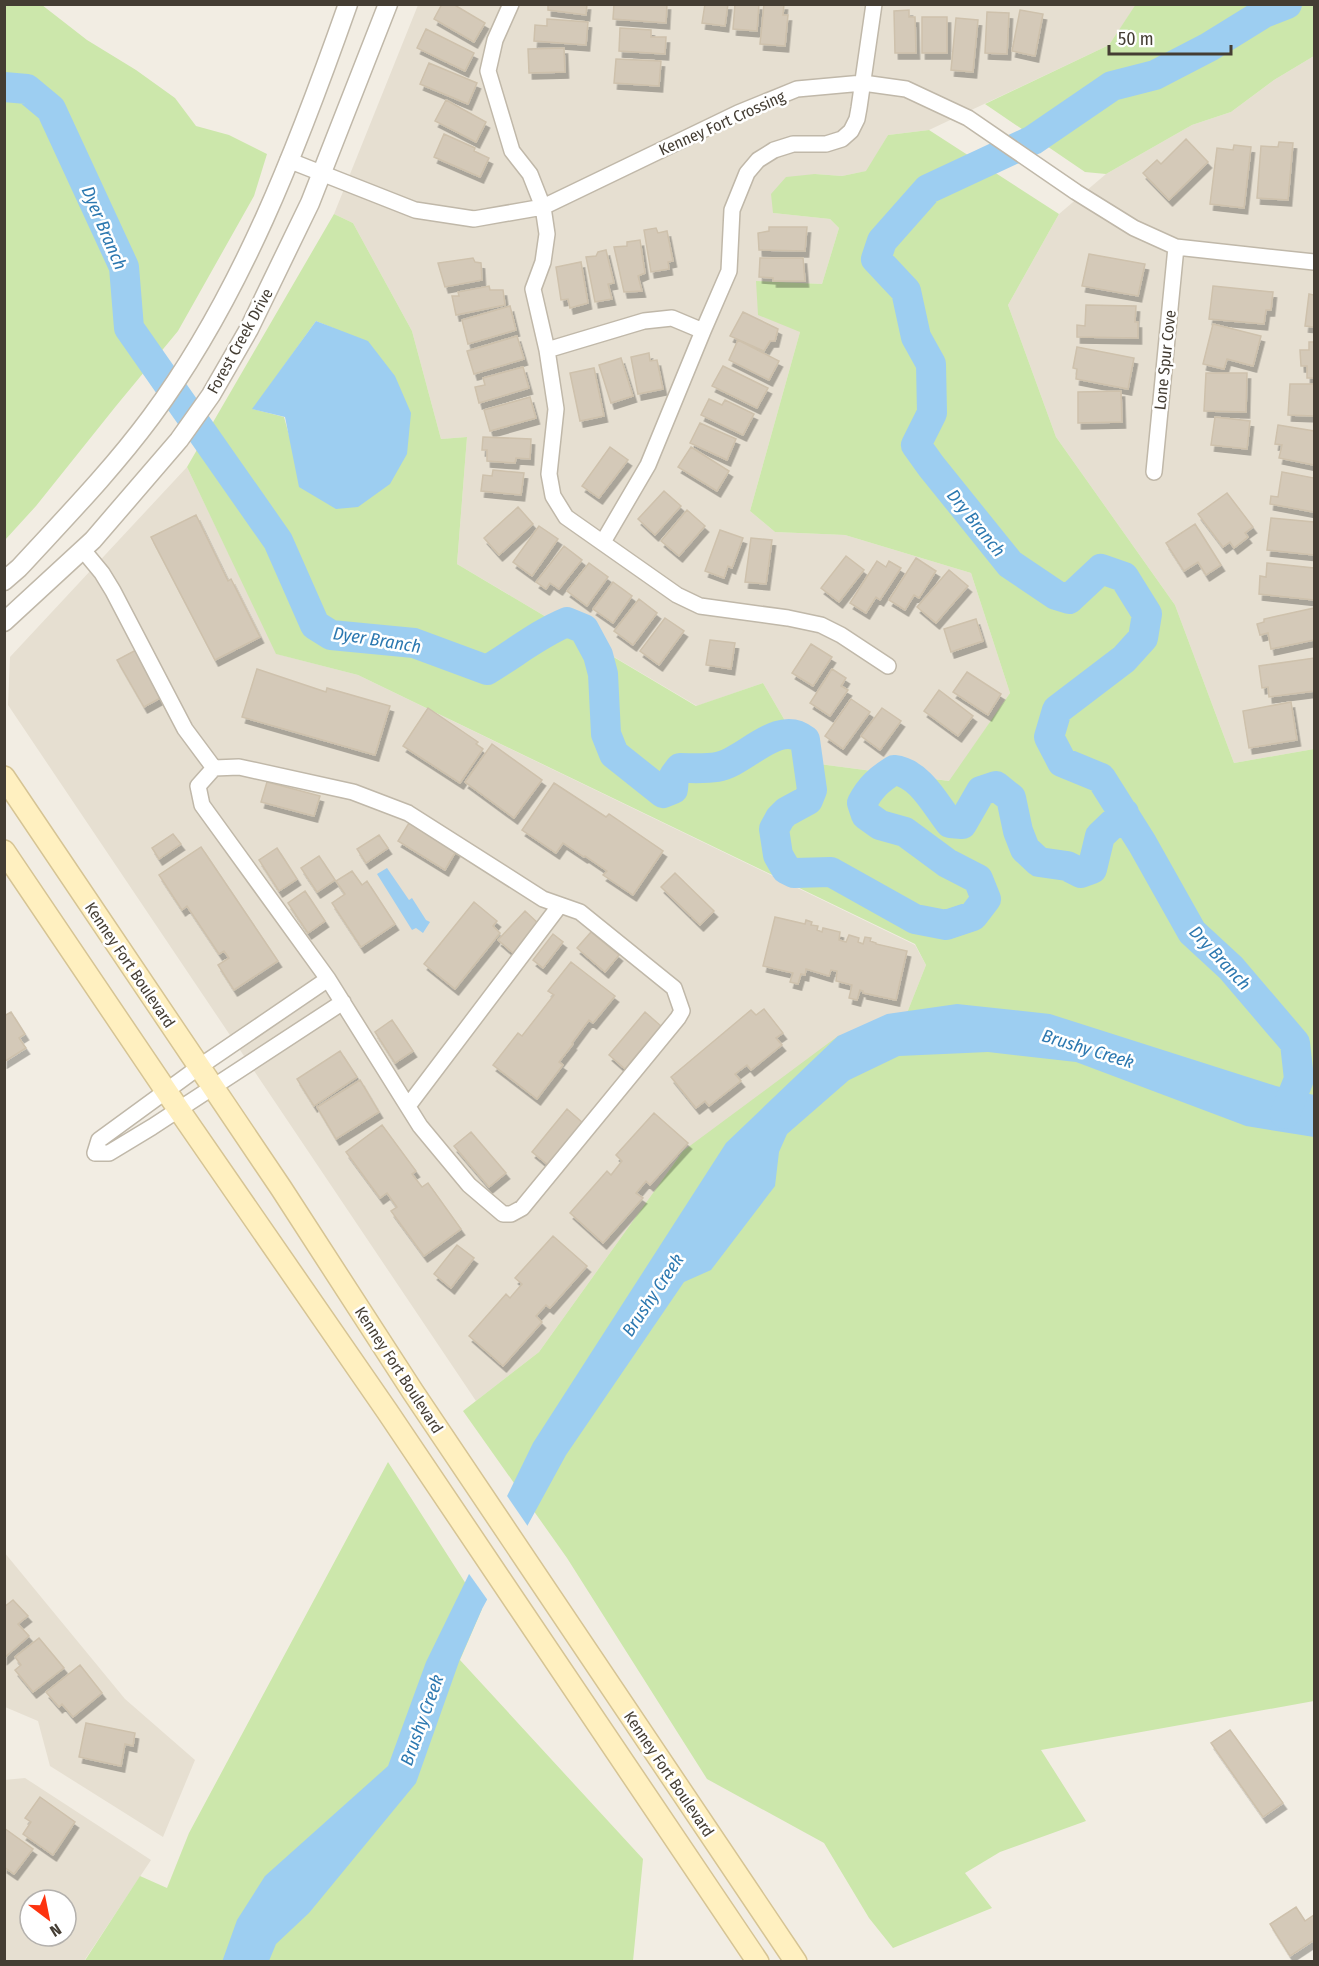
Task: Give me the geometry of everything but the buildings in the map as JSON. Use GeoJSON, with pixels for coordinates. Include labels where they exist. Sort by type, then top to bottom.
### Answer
{"type":"FeatureCollection","features":[{"type":"Feature","properties":{"kind":"main road","name":"Kenney Fort Boulevard"},"geometry":{"type":"LineString","coordinates":[[4,777],[281,1188],[413,1392],[792,1957]]}},
{"type":"Feature","properties":{"kind":"main road","name":"Kenney Fort Boulevard"},"geometry":{"type":"LineString","coordinates":[[4,851],[387,1411],[758,1962]]}},
{"type":"Feature","properties":{"kind":"street","name":"Forest Creek Drive"},"geometry":{"type":"LineString","coordinates":[[4,581],[19,568],[120,457],[151,417],[218,312],[268,211],[321,81],[348,4]]}},
{"type":"Feature","properties":{"kind":"street","name":"Forest Creek Drive"},"geometry":{"type":"LineString","coordinates":[[4,622],[83,550],[179,440],[211,395],[249,329],[323,174],[388,4]]}},
{"type":"Feature","properties":{"kind":"street"},"geometry":{"type":"LineString","coordinates":[[511,4],[495,40],[488,71],[512,151],[530,174],[543,207],[547,234],[543,262],[533,289],[547,350],[556,409],[549,474],[553,496],[566,517],[677,595],[700,606],[821,625],[841,635],[888,666]]}},
{"type":"Feature","properties":{"kind":"street"},"geometry":{"type":"LineString","coordinates":[[603,542],[648,465],[729,272],[732,210],[747,173],[758,160],[774,150],[793,144],[826,144],[842,139],[851,131],[857,119],[874,4]]}},
{"type":"Feature","properties":{"kind":"street","name":"Kenney Fort Crossing"},"geometry":{"type":"LineString","coordinates":[[288,160],[415,210],[474,219],[543,207],[738,113],[797,89],[863,83],[906,89],[968,118],[1076,192],[1134,228],[1176,247],[1314,262]]}},
{"type":"Feature","properties":{"kind":"street","name":"Lone Spur Cove"},"geometry":{"type":"LineString","coordinates":[[1154,472],[1176,247]]}},
{"type":"Feature","properties":{"kind":"street"},"geometry":{"type":"LineString","coordinates":[[547,350],[654,320],[672,318],[703,331]]}},
{"type":"Feature","properties":{"kind":"street"},"geometry":{"type":"LineString","coordinates":[[83,550],[102,573],[123,608],[185,729],[214,768]]}},
{"type":"Feature","properties":{"kind":"street"},"geometry":{"type":"LineString","coordinates":[[239,767],[352,792],[408,813],[543,899],[560,905],[580,912],[674,988],[682,1011],[540,1189],[522,1208],[511,1214],[503,1214],[469,1185],[420,1126],[328,979],[202,805],[198,786],[214,768],[239,767]]}},
{"type":"Feature","properties":{"kind":"street"},"geometry":{"type":"LineString","coordinates":[[408,1106],[560,905]]}},
{"type":"Feature","properties":{"kind":"street"},"geometry":{"type":"LineString","coordinates":[[328,979],[199,1067],[99,1140],[95,1153],[109,1153],[213,1089],[343,1002]]}},
{"type":"Feature","properties":{"kind":"shaded area"},"geometry":{"type":"Polygon","coordinates":[[[418,5],[1136,5],[1109,45],[929,130],[888,135],[867,171],[842,176],[815,174],[773,213],[830,219],[839,228],[822,284],[756,281],[800,332],[750,511],[775,532],[845,535],[971,573],[1010,693],[950,781],[819,764],[791,731],[763,683],[697,706],[457,564],[467,437],[441,439],[412,331],[353,223],[334,214],[418,5]]]}},
{"type":"Feature","properties":{"kind":"shaded area"},"geometry":{"type":"Polygon","coordinates":[[[1314,56],[1314,749],[1234,763],[1175,605],[1056,437],[1008,305],[1059,214],[1106,174],[1192,125],[1231,112],[1274,80],[1314,56]]]}},
{"type":"Feature","properties":{"kind":"shaded area"},"geometry":{"type":"Polygon","coordinates":[[[187,467],[277,654],[358,675],[915,945],[926,965],[905,1018],[683,1151],[539,1352],[476,1401],[8,705],[10,657],[187,467]]]}},
{"type":"Feature","properties":{"kind":"shaded area"},"geometry":{"type":"Polygon","coordinates":[[[4,1552],[125,1699],[195,1760],[163,1837],[50,1766],[38,1721],[5,1707],[4,1552]]]}},
{"type":"Feature","properties":{"kind":"shaded area"},"geometry":{"type":"Polygon","coordinates":[[[25,1778],[151,1860],[84,1961],[5,1961],[4,1780],[25,1778]]]}},
{"type":"Feature","properties":{"kind":"green space"},"geometry":{"type":"Polygon","coordinates":[[[5,4],[42,5],[87,40],[136,70],[175,98],[196,126],[229,135],[267,154],[254,196],[178,331],[36,506],[5,540],[5,4]]]}},
{"type":"Feature","properties":{"kind":"green space"},"geometry":{"type":"Polygon","coordinates":[[[1136,4],[1314,5],[1314,56],[1274,80],[1231,112],[1192,125],[1106,174],[1085,172],[985,104],[1109,45],[1136,4]]]}},
{"type":"Feature","properties":{"kind":"green space"},"geometry":{"type":"Polygon","coordinates":[[[929,130],[1059,214],[1008,305],[1056,437],[1175,605],[1234,763],[1314,749],[1314,1701],[1041,1750],[1086,1821],[1000,1852],[965,1873],[992,1908],[893,1948],[869,1918],[824,1843],[707,1779],[567,1558],[463,1411],[539,1352],[683,1151],[838,1036],[905,1018],[926,965],[915,944],[358,675],[276,654],[187,467],[334,214],[353,223],[412,331],[441,439],[467,437],[457,564],[696,706],[763,683],[791,731],[819,764],[949,781],[1010,693],[971,573],[845,535],[775,532],[750,511],[800,332],[758,315],[756,281],[822,284],[839,228],[830,219],[773,213],[771,194],[786,177],[815,174],[842,176],[866,171],[888,135],[929,130]],[[316,321],[253,409],[284,417],[289,435],[333,328],[316,321]]]}},
{"type":"Feature","properties":{"kind":"green space"},"geometry":{"type":"Polygon","coordinates":[[[388,1462],[482,1609],[460,1660],[643,1859],[633,1961],[84,1962],[140,1876],[167,1888],[189,1833],[388,1462]]]}},
{"type":"Feature","properties":{"kind":"water"},"geometry":{"type":"Polygon","coordinates":[[[316,321],[368,341],[395,376],[411,413],[407,454],[390,484],[358,507],[336,509],[299,487],[285,417],[252,409],[316,321]]]}},
{"type":"Feature","properties":{"kind":"water"},"geometry":{"type":"Polygon","coordinates":[[[387,868],[409,900],[412,898],[426,920],[430,922],[423,933],[416,928],[412,930],[377,874],[387,868]]]}},
{"type":"Feature","properties":{"kind":"water","name":"Brushy Creek"},"geometry":{"type":"Polygon","coordinates":[[[957,1004],[1050,1014],[1276,1086],[1314,1095],[1314,1137],[1246,1126],[1076,1062],[988,1052],[899,1056],[849,1080],[787,1134],[779,1152],[775,1186],[711,1270],[684,1282],[566,1455],[482,1609],[460,1659],[416,1783],[309,1913],[276,1944],[269,1961],[222,1962],[237,1920],[265,1876],[388,1766],[426,1662],[533,1443],[726,1143],[838,1036],[887,1014],[957,1004]]]}},
{"type":"Feature","properties":{"kind":"pier"},"geometry":{"type":"Polygon","coordinates":[[[505,1493],[529,1528],[489,1602],[467,1571],[505,1493]]]}},
{"type":"Feature","properties":{"kind":"waterway","name":"Dry Branch"},"geometry":{"type":"LineString","coordinates":[[1285,1114],[1299,1079],[1295,1043],[1231,968],[1192,932],[1142,843],[1101,778],[1062,762],[1049,737],[1057,710],[1124,659],[1143,638],[1147,614],[1124,577],[1101,569],[1069,599],[1056,595],[1010,564],[931,466],[916,445],[932,413],[931,364],[916,337],[906,291],[876,259],[882,241],[928,189],[1033,140],[1112,86],[1155,75],[1209,47],[1264,13],[1287,4]]}},
{"type":"Feature","properties":{"kind":"waterway","name":"Dyer Branch"},"geometry":{"type":"LineString","coordinates":[[4,87],[27,89],[51,109],[124,267],[129,328],[278,541],[315,625],[331,635],[414,643],[487,670],[536,638],[567,622],[584,629],[598,655],[603,674],[606,734],[614,754],[663,793],[673,789],[674,776],[680,768],[712,768],[727,764],[772,738],[784,734],[795,735],[805,740],[812,790],[808,800],[786,812],[774,829],[778,855],[786,869],[794,873],[831,872],[915,919],[946,925],[973,916],[986,899],[978,879],[947,863],[905,832],[880,825],[866,815],[862,803],[868,792],[894,770],[903,772],[919,783],[950,823],[962,824],[981,791],[996,786],[1011,798],[1018,831],[1025,849],[1039,862],[1067,866],[1081,873],[1092,869],[1100,836],[1124,813]]}}]}
